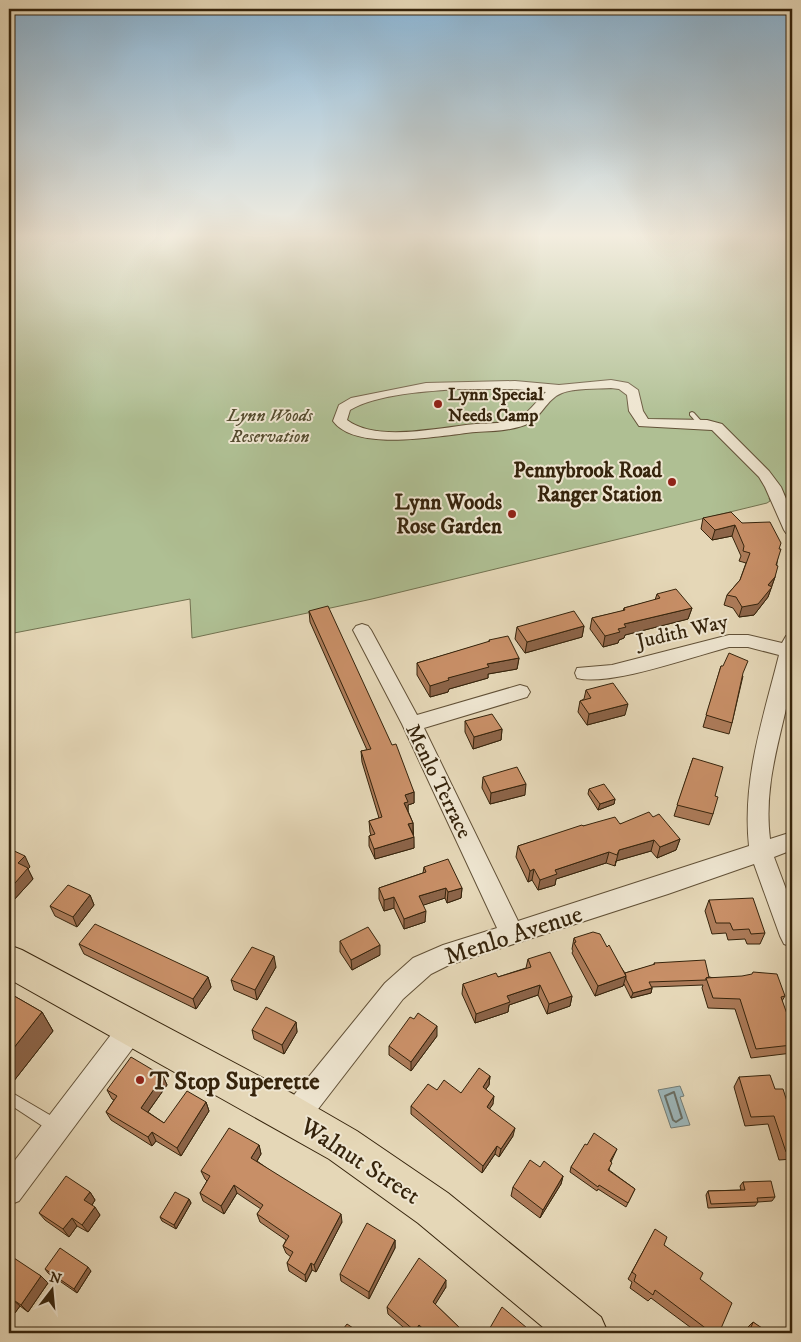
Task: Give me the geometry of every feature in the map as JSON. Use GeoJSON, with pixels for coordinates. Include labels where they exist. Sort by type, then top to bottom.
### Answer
{"type":"FeatureCollection","features":[{"type":"Feature","properties":{"kind":"main road","name":"Walnut Street"},"geometry":{"type":"LineString","coordinates":[[9,962],[295,1116],[370,1164],[433,1208],[585,1333]]}},
{"type":"Feature","properties":{"kind":"street"},"geometry":{"type":"LineString","coordinates":[[559,389],[548,396],[527,418],[510,424],[434,434],[400,435],[354,430],[345,426],[340,421],[343,410],[356,402],[426,387],[515,385],[559,389],[590,384],[620,385],[634,393],[636,411],[644,423],[696,419],[717,427],[764,474],[773,487],[792,530]]}},
{"type":"Feature","properties":{"kind":"street","name":"Menlo Terrace"},"geometry":{"type":"LineString","coordinates":[[362,630],[412,724],[512,934]]}},
{"type":"Feature","properties":{"kind":"street","name":"Judith Way"},"geometry":{"type":"LineString","coordinates":[[584,673],[612,672],[729,641],[791,645]]}},
{"type":"Feature","properties":{"kind":"street"},"geometry":{"type":"LineString","coordinates":[[791,645],[758,782],[757,820],[761,852],[792,936]]}},
{"type":"Feature","properties":{"kind":"street"},"geometry":{"type":"LineString","coordinates":[[412,724],[520,692]]}},
{"type":"Feature","properties":{"kind":"street","name":"Menlo Avenue"},"geometry":{"type":"LineString","coordinates":[[295,1116],[389,997],[409,976],[433,960],[668,884],[792,841]]}},
{"type":"Feature","properties":{"kind":"street"},"geometry":{"type":"LineString","coordinates":[[9,1191],[132,1028]]}},
{"type":"Feature","properties":{"kind":"lane"},"geometry":{"type":"LineString","coordinates":[[9,1097],[56,1127]]}},
{"type":"Feature","properties":{"kind":"green space","name":"Lynn Woods Reservation"},"geometry":{"type":"Polygon","coordinates":[[[9,297],[792,297],[792,494],[769,498],[770,501],[767,503],[372,599],[192,638],[190,599],[9,634],[9,297]]]}},
{"type":"Feature","properties":{"kind":"water"},"geometry":{"type":"Polygon","coordinates":[[[680,1086],[684,1096],[680,1097],[690,1125],[671,1128],[658,1090],[680,1086]]]}},
{"type":"Feature","properties":{"kind":"building"},"geometry":{"type":"Polygon","coordinates":[[[731,512],[742,523],[770,522],[781,543],[775,577],[768,585],[772,587],[758,604],[742,607],[736,597],[727,595],[740,580],[750,553],[743,551],[744,546],[735,525],[715,530],[703,518],[731,512]]]}},
{"type":"Feature","properties":{"kind":"building"},"geometry":{"type":"Polygon","coordinates":[[[676,589],[692,608],[624,624],[626,627],[618,629],[620,632],[605,636],[592,618],[625,610],[624,608],[660,598],[657,594],[676,589]]]}},
{"type":"Feature","properties":{"kind":"building"},"geometry":{"type":"Polygon","coordinates":[[[328,606],[392,745],[396,744],[414,792],[405,795],[408,802],[404,803],[413,823],[408,824],[414,837],[374,849],[369,836],[375,834],[369,821],[382,817],[361,751],[371,749],[309,611],[328,606]]]}},
{"type":"Feature","properties":{"kind":"building"},"geometry":{"type":"Polygon","coordinates":[[[574,611],[584,626],[527,642],[517,627],[574,611]]]}},
{"type":"Feature","properties":{"kind":"building"},"geometry":{"type":"Polygon","coordinates":[[[508,636],[519,658],[487,664],[489,667],[448,678],[449,680],[430,686],[417,663],[489,640],[508,636]]]}},
{"type":"Feature","properties":{"kind":"building"},"geometry":{"type":"Polygon","coordinates":[[[729,653],[748,661],[743,673],[732,723],[706,715],[721,666],[723,666],[729,653]]]}},
{"type":"Feature","properties":{"kind":"building"},"geometry":{"type":"Polygon","coordinates":[[[613,683],[628,704],[589,714],[580,701],[591,698],[586,690],[613,683]]]}},
{"type":"Feature","properties":{"kind":"building"},"geometry":{"type":"Polygon","coordinates":[[[492,714],[502,729],[474,737],[465,721],[492,714]]]}},
{"type":"Feature","properties":{"kind":"building"},"geometry":{"type":"Polygon","coordinates":[[[693,758],[723,767],[715,796],[718,797],[713,814],[677,805],[693,758]]]}},
{"type":"Feature","properties":{"kind":"building"},"geometry":{"type":"Polygon","coordinates":[[[517,767],[526,784],[491,793],[483,777],[517,767]]]}},
{"type":"Feature","properties":{"kind":"building"},"geometry":{"type":"Polygon","coordinates":[[[604,784],[615,799],[600,804],[589,789],[604,784]]]}},
{"type":"Feature","properties":{"kind":"building"},"geometry":{"type":"Polygon","coordinates":[[[649,812],[653,817],[659,814],[680,839],[660,847],[654,840],[619,850],[617,855],[609,852],[555,870],[557,874],[540,880],[534,869],[530,871],[518,846],[582,825],[615,817],[620,824],[649,812]]]}},
{"type":"Feature","properties":{"kind":"building"},"geometry":{"type":"Polygon","coordinates":[[[9,850],[25,856],[18,863],[28,868],[9,890],[9,850]]]}},
{"type":"Feature","properties":{"kind":"building"},"geometry":{"type":"Polygon","coordinates":[[[448,859],[462,888],[448,892],[446,888],[419,896],[426,911],[404,919],[394,897],[384,900],[379,888],[426,872],[424,867],[448,859]]]}},
{"type":"Feature","properties":{"kind":"building"},"geometry":{"type":"Polygon","coordinates":[[[68,885],[90,895],[73,917],[50,906],[68,885]]]}},
{"type":"Feature","properties":{"kind":"building"},"geometry":{"type":"Polygon","coordinates":[[[753,898],[765,933],[751,934],[749,929],[733,930],[730,923],[716,923],[709,900],[753,898]]]}},
{"type":"Feature","properties":{"kind":"building"},"geometry":{"type":"Polygon","coordinates":[[[95,924],[208,977],[193,999],[79,944],[95,924]]]}},
{"type":"Feature","properties":{"kind":"building"},"geometry":{"type":"Polygon","coordinates":[[[368,927],[380,945],[351,960],[340,941],[368,927]]]}},
{"type":"Feature","properties":{"kind":"building"},"geometry":{"type":"Polygon","coordinates":[[[593,932],[600,934],[607,947],[609,945],[626,976],[598,986],[574,943],[576,942],[574,938],[593,932]]]}},
{"type":"Feature","properties":{"kind":"building"},"geometry":{"type":"Polygon","coordinates":[[[252,947],[274,956],[255,990],[231,980],[252,947]]]}},
{"type":"Feature","properties":{"kind":"building"},"geometry":{"type":"Polygon","coordinates":[[[550,952],[572,996],[549,1004],[540,985],[507,996],[510,1002],[476,1014],[463,984],[496,973],[498,977],[531,967],[528,959],[550,952]]]}},
{"type":"Feature","properties":{"kind":"building"},"geometry":{"type":"Polygon","coordinates":[[[705,960],[709,977],[706,980],[649,982],[652,988],[633,993],[626,979],[625,973],[654,963],[705,960]]]}},
{"type":"Feature","properties":{"kind":"building"},"geometry":{"type":"Polygon","coordinates":[[[753,972],[777,974],[785,996],[781,997],[792,1028],[792,1045],[756,1049],[740,999],[713,998],[706,978],[742,976],[752,974],[753,972]]]}},
{"type":"Feature","properties":{"kind":"building"},"geometry":{"type":"Polygon","coordinates":[[[9,993],[42,1012],[9,1054],[9,993]]]}},
{"type":"Feature","properties":{"kind":"building"},"geometry":{"type":"Polygon","coordinates":[[[266,1007],[296,1022],[282,1045],[252,1030],[266,1007]]]}},
{"type":"Feature","properties":{"kind":"building"},"geometry":{"type":"Polygon","coordinates":[[[418,1013],[437,1026],[411,1062],[389,1046],[410,1017],[414,1019],[418,1013]]]}},
{"type":"Feature","properties":{"kind":"building"},"geometry":{"type":"Polygon","coordinates":[[[131,1057],[163,1076],[141,1108],[164,1123],[187,1091],[206,1102],[177,1148],[152,1132],[148,1137],[106,1112],[117,1096],[107,1090],[131,1057]]]}},
{"type":"Feature","properties":{"kind":"building"},"geometry":{"type":"Polygon","coordinates":[[[479,1068],[490,1076],[483,1087],[494,1096],[487,1107],[515,1128],[501,1149],[497,1146],[483,1166],[411,1106],[428,1084],[437,1090],[444,1080],[461,1093],[479,1068]]]}},
{"type":"Feature","properties":{"kind":"building"},"geometry":{"type":"Polygon","coordinates":[[[770,1075],[775,1089],[783,1089],[792,1117],[792,1151],[786,1152],[774,1116],[751,1117],[739,1077],[770,1075]]]}},
{"type":"Feature","properties":{"kind":"building"},"geometry":{"type":"Polygon","coordinates":[[[229,1128],[259,1145],[251,1158],[341,1214],[314,1265],[311,1263],[305,1275],[287,1263],[293,1252],[283,1246],[289,1236],[257,1214],[263,1205],[234,1185],[221,1206],[200,1193],[210,1176],[201,1171],[229,1128]]]}},
{"type":"Feature","properties":{"kind":"building"},"geometry":{"type":"Polygon","coordinates":[[[594,1133],[617,1149],[610,1161],[612,1163],[608,1170],[635,1189],[628,1203],[599,1185],[598,1187],[571,1167],[594,1133]]]}},
{"type":"Feature","properties":{"kind":"building"},"geometry":{"type":"Polygon","coordinates":[[[530,1160],[540,1167],[544,1161],[563,1176],[543,1210],[513,1187],[530,1160]]]}},
{"type":"Feature","properties":{"kind":"building"},"geometry":{"type":"Polygon","coordinates":[[[66,1176],[90,1192],[84,1200],[95,1207],[82,1225],[72,1218],[63,1229],[39,1213],[66,1176]]]}},
{"type":"Feature","properties":{"kind":"building"},"geometry":{"type":"Polygon","coordinates":[[[771,1181],[775,1197],[757,1198],[758,1202],[711,1204],[708,1191],[745,1190],[743,1182],[771,1181]]]}},
{"type":"Feature","properties":{"kind":"building"},"geometry":{"type":"Polygon","coordinates":[[[175,1192],[189,1199],[174,1225],[160,1217],[175,1192]]]}},
{"type":"Feature","properties":{"kind":"building"},"geometry":{"type":"Polygon","coordinates":[[[367,1223],[395,1240],[369,1292],[340,1274],[367,1223]]]}},
{"type":"Feature","properties":{"kind":"building"},"geometry":{"type":"Polygon","coordinates":[[[655,1229],[667,1237],[664,1245],[703,1273],[700,1279],[732,1303],[719,1333],[712,1333],[655,1290],[653,1295],[634,1281],[636,1275],[632,1272],[655,1229]]]}},
{"type":"Feature","properties":{"kind":"building"},"geometry":{"type":"Polygon","coordinates":[[[60,1248],[88,1267],[74,1289],[45,1269],[60,1248]]]}},
{"type":"Feature","properties":{"kind":"building"},"geometry":{"type":"Polygon","coordinates":[[[14,1258],[41,1276],[21,1305],[12,1299],[9,1304],[9,1259],[12,1261],[14,1258]]]}},
{"type":"Feature","properties":{"kind":"building"},"geometry":{"type":"Polygon","coordinates":[[[419,1258],[446,1280],[433,1302],[465,1333],[428,1333],[419,1325],[415,1331],[387,1307],[419,1258]]]}},
{"type":"Feature","properties":{"kind":"building"},"geometry":{"type":"Polygon","coordinates":[[[502,1307],[533,1333],[487,1333],[502,1307]]]}},
{"type":"Feature","properties":{"kind":"building"},"geometry":{"type":"Polygon","coordinates":[[[753,1322],[768,1332],[749,1333],[753,1322]]]}},
{"type":"Feature","properties":{"kind":"building"},"geometry":{"type":"Polygon","coordinates":[[[347,1324],[353,1328],[350,1333],[340,1333],[347,1324]]]}},
{"type":"Feature","properties":{"kind":"place","name":"Lynn Special Needs Camp"},"geometry":{"type":"Point","coordinates":[438,404]}},
{"type":"Feature","properties":{"kind":"place","name":"Pennybrook Road Ranger Station"},"geometry":{"type":"Point","coordinates":[672,482]}},
{"type":"Feature","properties":{"kind":"place","name":"Lynn Woods Rose Garden"},"geometry":{"type":"Point","coordinates":[512,514]}},
{"type":"Feature","properties":{"kind":"place","name":"T Stop Superette"},"geometry":{"type":"Point","coordinates":[140,1080]}}]}
